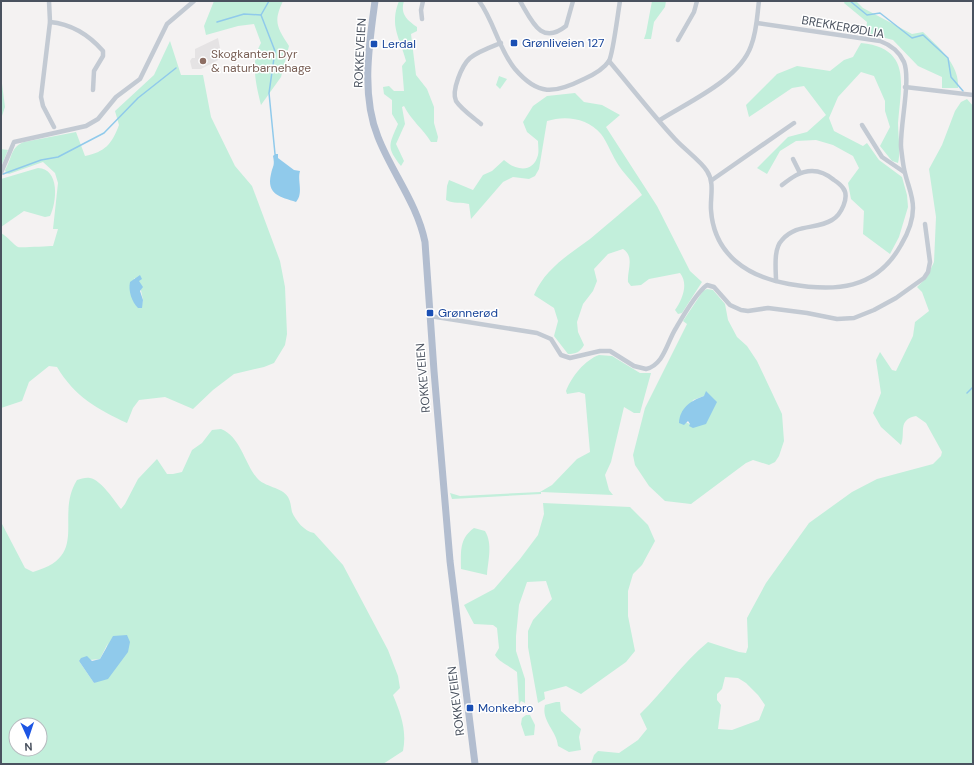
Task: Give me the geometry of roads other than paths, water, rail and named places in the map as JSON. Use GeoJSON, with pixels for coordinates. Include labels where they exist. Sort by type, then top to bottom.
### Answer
{"type":"FeatureCollection","features":[{"type":"Feature","properties":{"kind":"main road","name":"ROKKEVEIEN"},"geometry":{"type":"LineString","coordinates":[[375,1],[369,70],[369,98],[372,119],[378,139],[420,222],[425,242],[450,561],[475,764]]}},
{"type":"Feature","properties":{"kind":"street"},"geometry":{"type":"LineString","coordinates":[[49,1],[50,22],[41,97],[43,106],[54,127]]}},
{"type":"Feature","properties":{"kind":"street"},"geometry":{"type":"LineString","coordinates":[[1,173],[14,142],[86,126],[98,119],[116,97],[132,87],[145,71],[167,24],[194,1]]}},
{"type":"Feature","properties":{"kind":"street"},"geometry":{"type":"LineString","coordinates":[[422,19],[421,10],[423,1]]}},
{"type":"Feature","properties":{"kind":"street"},"geometry":{"type":"LineString","coordinates":[[479,1],[487,12],[513,67],[528,83],[546,91],[558,90],[580,82],[597,73],[609,61],[620,1]]}},
{"type":"Feature","properties":{"kind":"street"},"geometry":{"type":"LineString","coordinates":[[520,1],[537,29],[544,33],[552,34],[566,26],[573,1]]}},
{"type":"Feature","properties":{"kind":"street"},"geometry":{"type":"LineString","coordinates":[[678,40],[694,12],[697,1]]}},
{"type":"Feature","properties":{"kind":"street"},"geometry":{"type":"LineString","coordinates":[[660,120],[717,84],[738,67],[751,47],[757,23],[759,1]]}},
{"type":"Feature","properties":{"kind":"street"},"geometry":{"type":"LineString","coordinates":[[50,22],[72,26],[103,51],[103,56],[94,71],[93,90]]}},
{"type":"Feature","properties":{"kind":"street","name":"BREKKERØDLIA"},"geometry":{"type":"LineString","coordinates":[[712,180],[712,220],[732,259],[742,268],[757,276],[776,281],[830,289],[859,283],[882,270],[897,253],[907,236],[913,210],[912,195],[904,172],[901,130],[905,87],[904,63],[896,51],[889,45],[880,41],[757,23]]}},
{"type":"Feature","properties":{"kind":"street"},"geometry":{"type":"LineString","coordinates":[[481,124],[455,100],[454,93],[456,84],[468,60],[476,54],[501,43]]}},
{"type":"Feature","properties":{"kind":"street"},"geometry":{"type":"LineString","coordinates":[[609,61],[679,143],[707,171],[712,180],[794,123]]}},
{"type":"Feature","properties":{"kind":"street"},"geometry":{"type":"LineString","coordinates":[[905,87],[973,95]]}},
{"type":"Feature","properties":{"kind":"street"},"geometry":{"type":"LineString","coordinates":[[862,125],[882,157],[904,172]]}},
{"type":"Feature","properties":{"kind":"street"},"geometry":{"type":"LineString","coordinates":[[793,159],[800,173]]}},
{"type":"Feature","properties":{"kind":"street"},"geometry":{"type":"LineString","coordinates":[[776,281],[776,258],[780,240],[792,231],[832,221],[837,216],[844,203],[845,193],[843,187],[831,178],[816,171],[800,173],[782,185]]}},
{"type":"Feature","properties":{"kind":"street"},"geometry":{"type":"LineString","coordinates":[[430,316],[537,333],[551,339],[561,355],[570,358],[600,351],[610,351],[634,366],[646,369],[658,362],[675,328],[700,291],[707,285],[714,286],[730,305],[748,311],[768,308],[808,313],[837,319],[854,318],[874,310],[916,285],[928,272],[930,262],[925,224]]}},
{"type":"Feature","properties":{"kind":"water"},"geometry":{"type":"Polygon","coordinates":[[[278,154],[278,158],[294,170],[300,171],[300,195],[296,202],[276,194],[271,187],[270,181],[274,164],[273,156],[278,154]]]}},
{"type":"Feature","properties":{"kind":"water"},"geometry":{"type":"Polygon","coordinates":[[[140,275],[142,279],[139,281],[143,287],[140,291],[143,300],[142,308],[138,308],[131,296],[130,282],[140,275]]]}},
{"type":"Feature","properties":{"kind":"water"},"geometry":{"type":"Polygon","coordinates":[[[706,391],[717,402],[706,424],[693,428],[689,426],[690,424],[688,421],[684,425],[679,423],[681,413],[684,409],[694,400],[704,396],[706,391]]]}},
{"type":"Feature","properties":{"kind":"water"},"geometry":{"type":"Polygon","coordinates":[[[127,635],[130,642],[128,652],[108,679],[94,683],[79,661],[81,658],[87,656],[92,661],[100,659],[113,636],[127,635]]]}},
{"type":"Feature","properties":{"kind":"waterway"},"geometry":{"type":"LineString","coordinates":[[217,22],[244,14],[261,15],[269,1]]}},
{"type":"Feature","properties":{"kind":"waterway"},"geometry":{"type":"LineString","coordinates":[[850,1],[867,15],[880,13],[912,38],[923,35],[948,58],[951,77],[963,91]]}},
{"type":"Feature","properties":{"kind":"waterway"},"geometry":{"type":"LineString","coordinates":[[261,15],[275,51],[269,93],[275,154]]}},
{"type":"Feature","properties":{"kind":"waterway"},"geometry":{"type":"LineString","coordinates":[[3,174],[41,160],[58,157],[104,133],[138,98],[176,68]]}},
{"type":"Feature","properties":{"kind":"waterway"},"geometry":{"type":"LineString","coordinates":[[967,393],[973,387]]}},
{"type":"Feature","properties":{"kind":"place","name":"Grønliveien 127"},"geometry":{"type":"Point","coordinates":[514,43]}},
{"type":"Feature","properties":{"kind":"place","name":"Lerdal"},"geometry":{"type":"Point","coordinates":[374,44]}},
{"type":"Feature","properties":{"kind":"place","name":"Skogkanten Dyr & naturbarnehage"},"geometry":{"type":"Point","coordinates":[203,61]}},
{"type":"Feature","properties":{"kind":"place","name":"Grønnerød"},"geometry":{"type":"Point","coordinates":[430,313]}},
{"type":"Feature","properties":{"kind":"place","name":"Monkebro"},"geometry":{"type":"Point","coordinates":[470,708]}}]}
